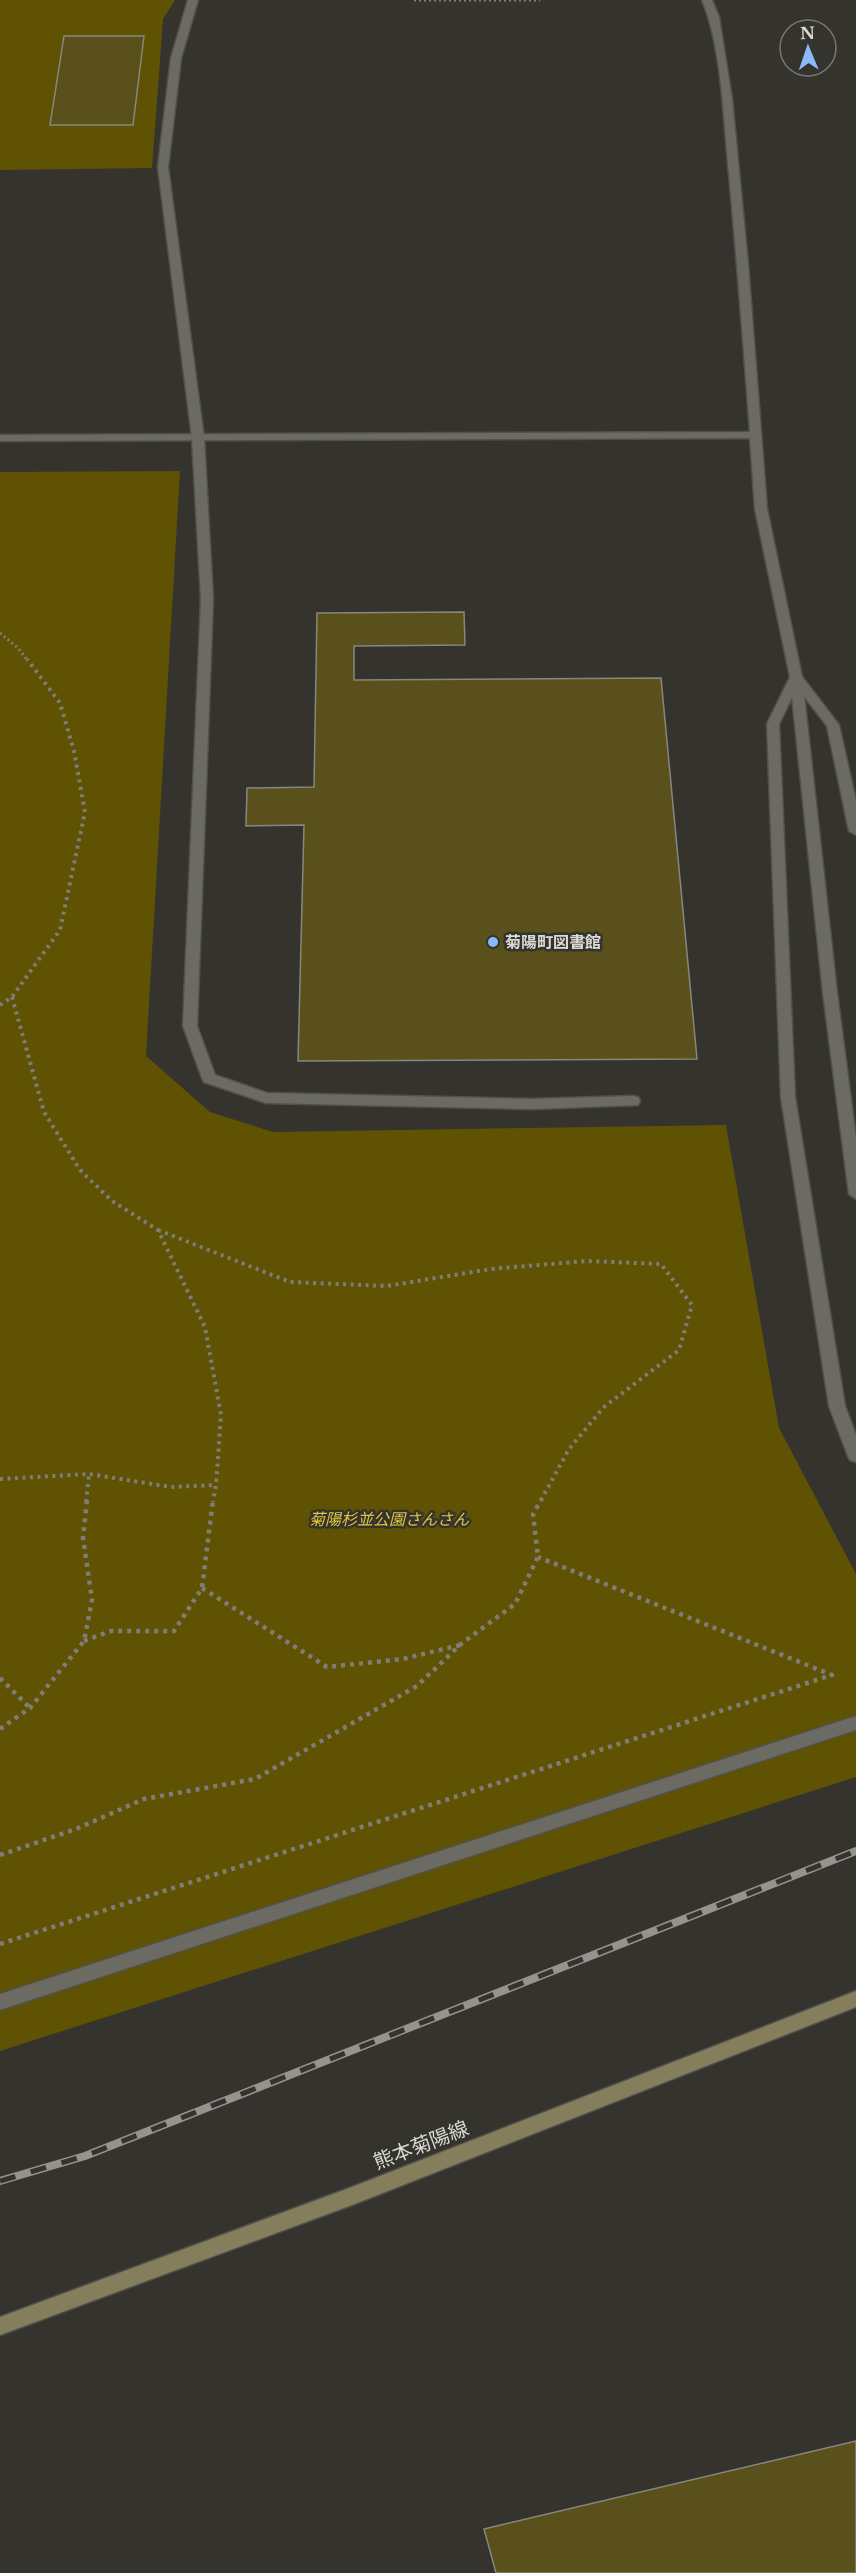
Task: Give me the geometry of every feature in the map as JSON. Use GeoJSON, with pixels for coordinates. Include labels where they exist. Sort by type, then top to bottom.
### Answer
{"type":"FeatureCollection","features":[{"type":"Feature","properties":{"kind":"main road","name":"熊本菊陽線"},"geometry":{"type":"LineString","coordinates":[[0,2326],[352,2196],[856,1999]]}},
{"type":"Feature","properties":{"kind":"street"},"geometry":{"type":"LineString","coordinates":[[193,0],[176,58],[163,167],[198,438],[207,599],[190,1026],[209,1078],[266,1098],[532,1104],[633,1101]]}},
{"type":"Feature","properties":{"kind":"street"},"geometry":{"type":"LineString","coordinates":[[707,0],[714,17],[727,99],[743,264],[761,509],[796,677],[830,993],[856,1194]]}},
{"type":"Feature","properties":{"kind":"street"},"geometry":{"type":"LineString","coordinates":[[0,438],[754,435]]}},
{"type":"Feature","properties":{"kind":"street"},"geometry":{"type":"LineString","coordinates":[[796,677],[833,725],[856,831]]}},
{"type":"Feature","properties":{"kind":"street"},"geometry":{"type":"LineString","coordinates":[[796,677],[773,724],[788,1097],[837,1406],[856,1456]]}},
{"type":"Feature","properties":{"kind":"street"},"geometry":{"type":"LineString","coordinates":[[0,2002],[856,1723]]}},
{"type":"Feature","properties":{"kind":"path"},"geometry":{"type":"LineString","coordinates":[[414,0],[540,0]]}},
{"type":"Feature","properties":{"kind":"path"},"geometry":{"type":"LineString","coordinates":[[0,633],[19,649],[60,703],[74,751],[85,812],[60,930],[12,997],[0,1005]]}},
{"type":"Feature","properties":{"kind":"path"},"geometry":{"type":"LineString","coordinates":[[0,1855],[76,1829],[144,1800],[255,1779],[417,1686],[461,1644],[515,1604],[538,1557],[533,1514],[569,1449],[604,1407],[679,1350],[692,1305],[661,1264],[586,1261],[491,1269],[387,1286],[290,1282],[158,1230],[112,1201],[80,1170],[44,1112],[12,997]]}},
{"type":"Feature","properties":{"kind":"path"},"geometry":{"type":"LineString","coordinates":[[84,1641],[111,1631],[174,1631],[202,1588],[209,1519],[216,1485],[221,1415],[205,1327],[158,1230]]}},
{"type":"Feature","properties":{"kind":"path"},"geometry":{"type":"LineString","coordinates":[[0,1479],[89,1474],[171,1487],[216,1485]]}},
{"type":"Feature","properties":{"kind":"path"},"geometry":{"type":"LineString","coordinates":[[0,1730],[30,1708],[84,1641],[92,1600],[83,1538],[89,1474]]}},
{"type":"Feature","properties":{"kind":"path"},"geometry":{"type":"LineString","coordinates":[[0,1944],[832,1675],[538,1557]]}},
{"type":"Feature","properties":{"kind":"path"},"geometry":{"type":"LineString","coordinates":[[202,1588],[327,1667],[403,1659],[461,1644]]}},
{"type":"Feature","properties":{"kind":"path"},"geometry":{"type":"LineString","coordinates":[[0,1678],[30,1708]]}},
{"type":"Feature","properties":{"kind":"green space"},"geometry":{"type":"Polygon","coordinates":[[[0,0],[175,0],[163,19],[152,168],[0,170],[0,0]]]}},
{"type":"Feature","properties":{"kind":"green space","name":"菊陽杉並公園さんさん"},"geometry":{"type":"Polygon","coordinates":[[[180,471],[146,1056],[210,1112],[273,1132],[726,1125],[779,1428],[856,1574],[856,1777],[0,2051],[0,472],[180,471]]]}},
{"type":"Feature","properties":{"kind":"building"},"geometry":{"type":"Polygon","coordinates":[[[64,36],[144,36],[133,125],[50,125],[64,36]]]}},
{"type":"Feature","properties":{"kind":"building","name":"菊陽町図書館"},"geometry":{"type":"Polygon","coordinates":[[[464,612],[465,645],[354,646],[354,680],[661,678],[697,1059],[298,1061],[304,825],[246,826],[247,788],[314,787],[317,613],[464,612]]]}},
{"type":"Feature","properties":{"kind":"building"},"geometry":{"type":"Polygon","coordinates":[[[856,2441],[856,2573],[496,2573],[484,2529],[856,2441]]]}},
{"type":"Feature","properties":{"kind":"railway"},"geometry":{"type":"LineString","coordinates":[[0,2181],[85,2156],[856,1851]]}},
{"type":"Feature","properties":{"kind":"place","name":"菊陽町図書館"},"geometry":{"type":"Point","coordinates":[493,942]}}]}
